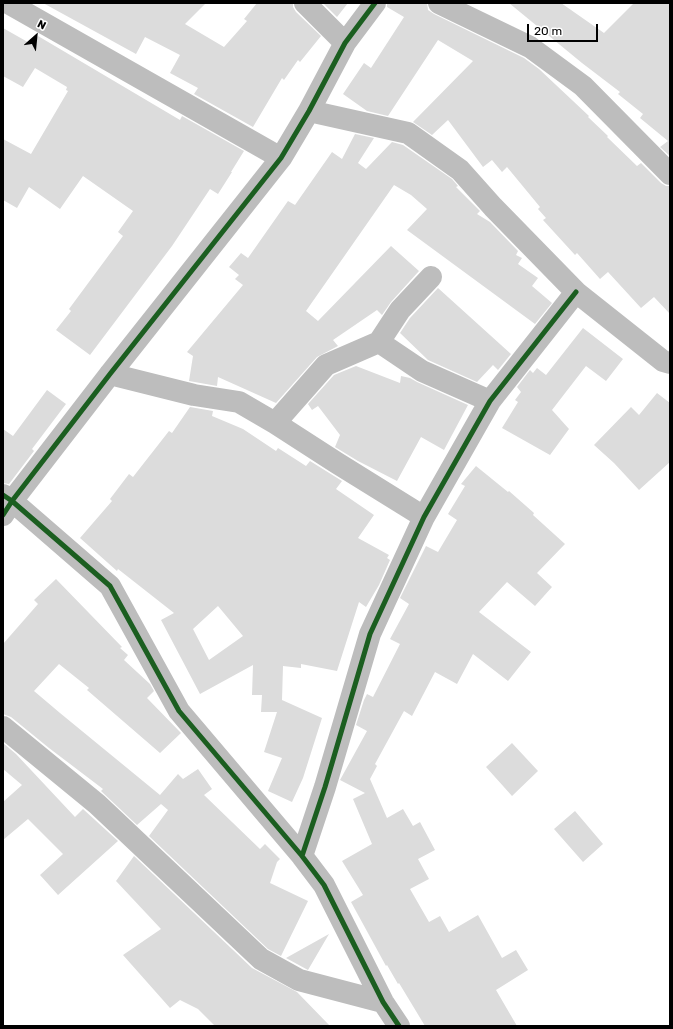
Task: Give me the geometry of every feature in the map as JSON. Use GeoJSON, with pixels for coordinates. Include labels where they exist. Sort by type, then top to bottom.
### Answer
{"type":"FeatureCollection","features":[{"type":"Feature","properties":{"kind":"street"},"geometry":{"type":"LineString","coordinates":[[8,3],[281,158]]}},
{"type":"Feature","properties":{"kind":"street"},"geometry":{"type":"LineString","coordinates":[[305,3],[345,43]]}},
{"type":"Feature","properties":{"kind":"street"},"geometry":{"type":"LineString","coordinates":[[375,3],[345,43],[309,111],[281,158],[6,504],[110,586],[179,711],[302,856],[324,885],[383,1002],[398,1026]]}},
{"type":"Feature","properties":{"kind":"street"},"geometry":{"type":"LineString","coordinates":[[439,3],[530,47],[583,86],[670,174]]}},
{"type":"Feature","properties":{"kind":"street"},"geometry":{"type":"LineString","coordinates":[[309,111],[408,133],[460,170],[493,207],[576,292],[663,361],[670,363]]}},
{"type":"Feature","properties":{"kind":"street"},"geometry":{"type":"LineString","coordinates":[[275,423],[326,365],[379,342],[400,310],[431,277]]}},
{"type":"Feature","properties":{"kind":"street"},"geometry":{"type":"LineString","coordinates":[[302,856],[325,787],[370,634],[424,517],[490,401],[576,292]]}},
{"type":"Feature","properties":{"kind":"street"},"geometry":{"type":"LineString","coordinates":[[379,342],[422,371],[490,401]]}},
{"type":"Feature","properties":{"kind":"street"},"geometry":{"type":"LineString","coordinates":[[110,374],[194,395],[239,402],[424,517]]}},
{"type":"Feature","properties":{"kind":"street"},"geometry":{"type":"LineString","coordinates":[[3,727],[97,804],[261,959],[299,980],[383,1002]]}},
{"type":"Feature","properties":{"kind":"building"},"geometry":{"type":"Polygon","coordinates":[[[43,3],[206,3],[185,24],[224,47],[247,21],[244,19],[257,3],[293,3],[293,7],[296,12],[321,36],[300,62],[298,60],[284,80],[282,78],[253,127],[194,94],[198,88],[170,73],[180,55],[145,37],[136,54],[43,3]]]}},
{"type":"Feature","properties":{"kind":"building"},"geometry":{"type":"Polygon","coordinates":[[[323,3],[348,3],[337,17],[323,3]]]}},
{"type":"Feature","properties":{"kind":"building"},"geometry":{"type":"Polygon","coordinates":[[[387,3],[427,3],[428,10],[434,14],[524,58],[539,69],[589,116],[588,117],[608,136],[607,137],[637,166],[641,163],[661,183],[666,186],[670,186],[670,314],[654,297],[641,308],[608,272],[600,279],[577,253],[575,255],[543,220],[546,218],[538,209],[540,207],[507,167],[502,172],[492,160],[483,167],[448,120],[432,135],[413,122],[473,61],[438,40],[388,116],[367,111],[343,94],[364,63],[371,68],[404,17],[387,7],[387,3]]]}},
{"type":"Feature","properties":{"kind":"building"},"geometry":{"type":"Polygon","coordinates":[[[509,3],[561,3],[604,33],[634,3],[670,3],[670,156],[660,147],[668,141],[640,118],[643,114],[618,94],[620,92],[509,3]]]}},
{"type":"Feature","properties":{"kind":"building"},"geometry":{"type":"Polygon","coordinates":[[[3,28],[33,45],[38,36],[180,120],[182,116],[244,151],[218,194],[210,189],[172,246],[90,355],[56,330],[71,311],[69,309],[123,236],[118,232],[133,211],[83,176],[60,209],[29,187],[17,208],[3,200],[3,139],[31,154],[68,91],[66,90],[67,87],[35,68],[23,87],[3,76],[3,28]]]}},
{"type":"Feature","properties":{"kind":"building"},"geometry":{"type":"Polygon","coordinates":[[[355,134],[374,138],[358,163],[366,169],[392,142],[403,145],[452,179],[458,186],[456,187],[480,211],[477,214],[490,222],[518,251],[516,255],[522,258],[518,264],[538,278],[532,286],[552,303],[535,324],[407,230],[427,209],[411,195],[394,185],[306,311],[318,321],[391,246],[419,271],[391,302],[382,315],[377,310],[333,340],[338,346],[317,357],[276,403],[218,377],[217,386],[189,381],[193,356],[187,352],[243,285],[235,279],[239,275],[229,267],[241,253],[248,258],[288,201],[295,205],[332,152],[342,159],[355,134]]]}},
{"type":"Feature","properties":{"kind":"building"},"geometry":{"type":"Polygon","coordinates":[[[438,288],[511,354],[498,370],[493,365],[477,382],[428,360],[400,333],[410,318],[438,288]]]}},
{"type":"Feature","properties":{"kind":"building"},"geometry":{"type":"Polygon","coordinates":[[[583,328],[623,359],[606,381],[586,366],[552,410],[569,429],[550,455],[502,428],[518,402],[515,400],[521,392],[517,387],[530,370],[533,373],[537,368],[546,375],[583,328]]]}},
{"type":"Feature","properties":{"kind":"building"},"geometry":{"type":"Polygon","coordinates":[[[356,366],[400,383],[401,376],[410,378],[468,405],[444,450],[421,437],[397,481],[358,461],[335,447],[340,435],[318,406],[312,410],[308,404],[334,375],[356,366]]]}},
{"type":"Feature","properties":{"kind":"building"},"geometry":{"type":"Polygon","coordinates":[[[47,390],[66,404],[32,449],[34,451],[9,484],[3,483],[3,429],[13,436],[47,390]]]}},
{"type":"Feature","properties":{"kind":"building"},"geometry":{"type":"Polygon","coordinates":[[[657,393],[670,403],[670,462],[639,490],[614,463],[594,445],[631,407],[639,415],[657,393]]]}},
{"type":"Feature","properties":{"kind":"building"},"geometry":{"type":"Polygon","coordinates":[[[190,407],[213,411],[212,416],[243,429],[276,451],[278,448],[306,466],[310,461],[342,481],[336,489],[374,515],[358,538],[389,555],[387,558],[390,560],[379,585],[366,607],[359,602],[337,671],[301,664],[301,668],[283,666],[282,700],[322,718],[303,778],[292,802],[268,791],[282,758],[264,752],[277,712],[261,712],[262,695],[252,695],[253,665],[200,694],[161,620],[174,613],[118,569],[117,571],[80,538],[112,501],[110,499],[129,474],[133,477],[169,431],[172,433],[190,407]],[[218,606],[193,629],[209,660],[243,636],[218,606]]]}},
{"type":"Feature","properties":{"kind":"building"},"geometry":{"type":"Polygon","coordinates":[[[476,466],[508,492],[509,491],[534,513],[533,515],[565,544],[537,573],[552,587],[535,606],[507,582],[479,612],[531,652],[508,681],[473,654],[457,684],[435,672],[412,716],[404,711],[375,764],[377,766],[370,779],[387,818],[403,809],[413,826],[420,822],[435,850],[418,859],[429,879],[410,889],[429,922],[440,916],[449,932],[478,915],[502,958],[516,950],[528,970],[496,990],[517,1026],[425,1026],[399,983],[398,984],[387,965],[386,966],[351,902],[363,895],[342,861],[372,844],[353,799],[365,793],[340,780],[367,731],[356,725],[364,700],[367,694],[373,697],[400,644],[390,639],[409,604],[400,598],[426,546],[438,552],[457,520],[448,514],[465,486],[461,484],[476,466]]]}},
{"type":"Feature","properties":{"kind":"building"},"geometry":{"type":"Polygon","coordinates":[[[56,579],[122,647],[120,648],[128,655],[124,660],[150,684],[154,691],[147,698],[181,733],[160,753],[87,690],[89,688],[59,664],[34,691],[160,795],[178,774],[183,779],[198,769],[212,789],[204,795],[260,849],[265,844],[280,859],[277,862],[270,883],[308,901],[281,956],[268,949],[149,836],[168,810],[161,804],[137,825],[101,791],[103,789],[11,717],[3,714],[3,644],[38,604],[34,600],[56,579]]]}},
{"type":"Feature","properties":{"kind":"building"},"geometry":{"type":"Polygon","coordinates":[[[3,743],[16,754],[75,817],[83,809],[118,841],[58,895],[40,875],[63,854],[28,819],[3,840],[3,802],[22,785],[3,769],[3,743]]]}},
{"type":"Feature","properties":{"kind":"building"},"geometry":{"type":"Polygon","coordinates":[[[512,743],[538,771],[512,796],[486,767],[512,743]]]}},
{"type":"Feature","properties":{"kind":"building"},"geometry":{"type":"Polygon","coordinates":[[[575,811],[603,844],[583,862],[554,829],[575,811]]]}},
{"type":"Feature","properties":{"kind":"building"},"geometry":{"type":"Polygon","coordinates":[[[134,856],[252,968],[297,992],[330,1026],[215,1026],[198,1009],[180,1000],[170,1008],[123,955],[161,929],[116,881],[134,856]]]}},
{"type":"Feature","properties":{"kind":"building"},"geometry":{"type":"Polygon","coordinates":[[[329,934],[308,970],[286,958],[329,934]]]}},
{"type":"Feature","properties":{"kind":"cycle path"},"geometry":{"type":"LineString","coordinates":[[3,515],[12,501],[110,374],[281,158],[309,111],[345,43],[375,3]]}},
{"type":"Feature","properties":{"kind":"cycle path"},"geometry":{"type":"LineString","coordinates":[[302,856],[325,787],[370,634],[424,517],[490,401],[576,292]]}},
{"type":"Feature","properties":{"kind":"cycle path"},"geometry":{"type":"LineString","coordinates":[[3,495],[12,501],[110,586],[179,711],[302,856],[324,885],[383,1002],[399,1026]]}}]}
